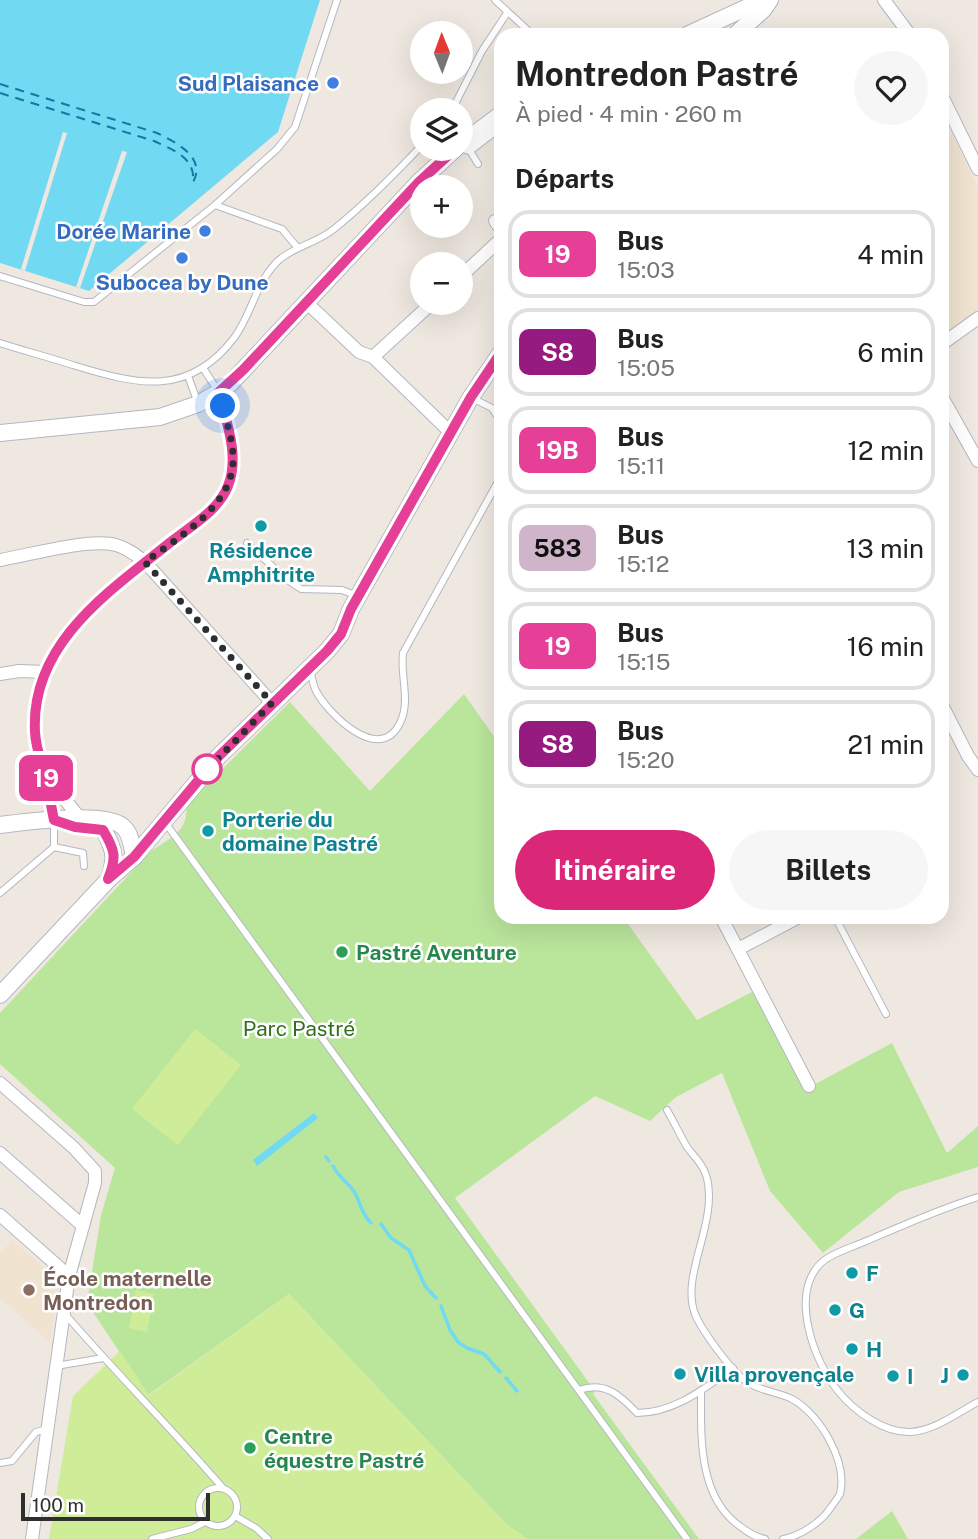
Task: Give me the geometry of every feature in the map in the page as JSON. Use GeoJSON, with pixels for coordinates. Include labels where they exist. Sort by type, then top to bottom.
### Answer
{"type":"FeatureCollection","features":[{"type":"Feature","properties":{"kind":"street"},"geometry":{"type":"LineString","coordinates":[[702,28],[763,0]]}},
{"type":"Feature","properties":{"kind":"street"},"geometry":{"type":"LineString","coordinates":[[743,28],[771,0]]}},
{"type":"Feature","properties":{"kind":"street"},"geometry":{"type":"LineString","coordinates":[[884,0],[905,28]]}},
{"type":"Feature","properties":{"kind":"street"},"geometry":{"type":"LineString","coordinates":[[949,110],[978,169]]}},
{"type":"Feature","properties":{"kind":"street"},"geometry":{"type":"LineString","coordinates":[[473,138],[494,120]]}},
{"type":"Feature","properties":{"kind":"street"},"geometry":{"type":"LineString","coordinates":[[0,433],[160,417],[198,404],[219,392],[230,384],[419,182],[445,161]]}},
{"type":"Feature","properties":{"kind":"street"},"geometry":{"type":"LineString","coordinates":[[473,265],[494,246]]}},
{"type":"Feature","properties":{"kind":"street"},"geometry":{"type":"LineString","coordinates":[[306,302],[359,352],[373,357],[451,433]]}},
{"type":"Feature","properties":{"kind":"street"},"geometry":{"type":"LineString","coordinates":[[373,357],[419,315]]}},
{"type":"Feature","properties":{"kind":"street"},"geometry":{"type":"LineString","coordinates":[[949,339],[978,318]]}},
{"type":"Feature","properties":{"kind":"street"},"geometry":{"type":"LineString","coordinates":[[0,995],[108,879],[134,857],[163,819],[218,757],[341,634],[359,596],[471,397],[494,363]]}},
{"type":"Feature","properties":{"kind":"street"},"geometry":{"type":"LineString","coordinates":[[54,820],[46,777],[39,762],[35,722],[36,706],[46,672],[57,649],[92,606],[212,510],[228,488],[233,454],[219,392]]}},
{"type":"Feature","properties":{"kind":"street"},"geometry":{"type":"LineString","coordinates":[[949,409],[978,461]]}},
{"type":"Feature","properties":{"kind":"street"},"geometry":{"type":"LineString","coordinates":[[0,560],[94,544],[117,545],[134,553],[272,703]]}},
{"type":"Feature","properties":{"kind":"street"},"geometry":{"type":"LineString","coordinates":[[0,674],[19,671],[46,672]]}},
{"type":"Feature","properties":{"kind":"street"},"geometry":{"type":"LineString","coordinates":[[949,719],[978,770]]}},
{"type":"Feature","properties":{"kind":"street"},"geometry":{"type":"LineString","coordinates":[[46,777],[80,818]]}},
{"type":"Feature","properties":{"kind":"street"},"geometry":{"type":"LineString","coordinates":[[0,825],[80,818],[115,823],[123,826],[127,832],[134,857]]}},
{"type":"Feature","properties":{"kind":"street"},"geometry":{"type":"LineString","coordinates":[[54,820],[75,827],[127,832],[148,830],[163,819]]}},
{"type":"Feature","properties":{"kind":"street"},"geometry":{"type":"LineString","coordinates":[[103,830],[114,853],[114,863],[108,879]]}},
{"type":"Feature","properties":{"kind":"street"},"geometry":{"type":"LineString","coordinates":[[725,924],[809,1086]]}},
{"type":"Feature","properties":{"kind":"street"},"geometry":{"type":"LineString","coordinates":[[738,950],[786,924]]}},
{"type":"Feature","properties":{"kind":"street"},"geometry":{"type":"LineString","coordinates":[[0,1083],[95,1171],[95,1183],[69,1276],[32,1539]]}},
{"type":"Feature","properties":{"kind":"street"},"geometry":{"type":"LineString","coordinates":[[0,1153],[83,1226]]}},
{"type":"Feature","properties":{"kind":"street"},"geometry":{"type":"LineString","coordinates":[[0,1215],[69,1276]]}},
{"type":"Feature","properties":{"kind":"lane"},"geometry":{"type":"LineString","coordinates":[[0,276],[84,302],[94,302],[215,205],[277,149],[295,127],[337,0]]}},
{"type":"Feature","properties":{"kind":"lane"},"geometry":{"type":"LineString","coordinates":[[495,0],[525,28]]}},
{"type":"Feature","properties":{"kind":"lane"},"geometry":{"type":"LineString","coordinates":[[498,28],[508,13]]}},
{"type":"Feature","properties":{"kind":"lane"},"geometry":{"type":"LineString","coordinates":[[458,98],[494,33]]}},
{"type":"Feature","properties":{"kind":"lane"},"geometry":{"type":"LineString","coordinates":[[473,142],[494,131]]}},
{"type":"Feature","properties":{"kind":"lane"},"geometry":{"type":"LineString","coordinates":[[0,343],[120,380],[147,383],[188,376],[203,368],[229,345],[241,329],[263,280],[278,261],[297,247],[332,231],[410,158]]}},
{"type":"Feature","properties":{"kind":"lane"},"geometry":{"type":"LineString","coordinates":[[473,159],[478,163]]}},
{"type":"Feature","properties":{"kind":"lane"},"geometry":{"type":"LineString","coordinates":[[215,205],[282,229],[297,247]]}},
{"type":"Feature","properties":{"kind":"lane"},"geometry":{"type":"LineString","coordinates":[[203,368],[219,392]]}},
{"type":"Feature","properties":{"kind":"lane"},"geometry":{"type":"LineString","coordinates":[[188,376],[198,404]]}},
{"type":"Feature","properties":{"kind":"lane"},"geometry":{"type":"LineString","coordinates":[[471,397],[494,411]]}},
{"type":"Feature","properties":{"kind":"lane"},"geometry":{"type":"LineString","coordinates":[[309,667],[316,691],[333,713],[358,735],[373,740],[383,738],[397,729],[405,711],[401,662],[403,653],[494,489]]}},
{"type":"Feature","properties":{"kind":"lane"},"geometry":{"type":"LineString","coordinates":[[247,543],[286,579],[301,589],[342,590],[359,596]]}},
{"type":"Feature","properties":{"kind":"lane"},"geometry":{"type":"LineString","coordinates":[[163,819],[688,1539]]}},
{"type":"Feature","properties":{"kind":"lane"},"geometry":{"type":"LineString","coordinates":[[54,820],[54,847]]}},
{"type":"Feature","properties":{"kind":"lane"},"geometry":{"type":"LineString","coordinates":[[54,847],[83,853],[84,866]]}},
{"type":"Feature","properties":{"kind":"lane"},"geometry":{"type":"LineString","coordinates":[[1,890],[54,847]]}},
{"type":"Feature","properties":{"kind":"lane"},"geometry":{"type":"LineString","coordinates":[[839,924],[886,1014]]}},
{"type":"Feature","properties":{"kind":"lane"},"geometry":{"type":"LineString","coordinates":[[667,1110],[688,1149],[702,1164],[710,1194],[701,1250],[693,1278],[692,1303],[696,1316],[746,1382],[794,1400],[810,1413],[831,1442],[841,1472],[840,1495],[828,1512],[810,1527],[783,1539]]}},
{"type":"Feature","properties":{"kind":"lane"},"geometry":{"type":"LineString","coordinates":[[978,1197],[836,1253],[821,1263],[811,1275],[806,1306],[807,1325],[816,1354],[832,1382],[852,1406],[878,1423],[893,1430],[927,1430],[978,1402]]}},
{"type":"Feature","properties":{"kind":"lane"},"geometry":{"type":"LineString","coordinates":[[64,1312],[222,1487],[236,1498],[235,1516],[222,1526],[211,1525],[205,1521],[198,1509],[202,1494],[215,1487],[222,1487]]}},
{"type":"Feature","properties":{"kind":"lane"},"geometry":{"type":"LineString","coordinates":[[56,1366],[103,1358]]}},
{"type":"Feature","properties":{"kind":"lane"},"geometry":{"type":"LineString","coordinates":[[579,1390],[591,1386],[606,1389],[623,1398],[637,1413],[651,1413],[678,1404],[701,1392],[733,1368]]}},
{"type":"Feature","properties":{"kind":"lane"},"geometry":{"type":"LineString","coordinates":[[701,1392],[703,1457],[712,1490],[729,1519],[756,1538],[765,1539]]}},
{"type":"Feature","properties":{"kind":"lane"},"geometry":{"type":"LineString","coordinates":[[0,1462],[12,1461],[36,1432],[48,1429]]}},
{"type":"Feature","properties":{"kind":"lane"},"geometry":{"type":"LineString","coordinates":[[235,1516],[256,1528],[268,1539]]}},
{"type":"Feature","properties":{"kind":"lane"},"geometry":{"type":"LineString","coordinates":[[152,1539],[191,1529],[205,1521]]}},
{"type":"Feature","properties":{"kind":"shaded area"},"geometry":{"type":"Polygon","coordinates":[[[949,129],[978,187],[978,309],[949,330],[949,129]]]}},
{"type":"Feature","properties":{"kind":"shaded area","name":"École maternelle Montredon"},"geometry":{"type":"Polygon","coordinates":[[[12,1240],[59,1282],[50,1342],[0,1298],[0,1254],[12,1240]]]}},
{"type":"Feature","properties":{"kind":"green space","name":"Parc Pastré"},"geometry":{"type":"Polygon","coordinates":[[[464,694],[494,736],[494,924],[628,924],[697,1020],[754,991],[804,1090],[892,1043],[947,1153],[978,1126],[978,1167],[899,1192],[823,1253],[770,1191],[722,1073],[676,1097],[650,1121],[595,1096],[455,1198],[699,1539],[527,1539],[506,1524],[289,1294],[148,1395],[87,1303],[101,1215],[115,1168],[0,1064],[0,1013],[150,852],[181,828],[185,821],[186,805],[290,702],[370,791],[464,694]]]}},
{"type":"Feature","properties":{"kind":"green space"},"geometry":{"type":"Polygon","coordinates":[[[195,1029],[241,1065],[178,1145],[132,1109],[195,1029]]]}},
{"type":"Feature","properties":{"kind":"green space"},"geometry":{"type":"Polygon","coordinates":[[[136,1290],[154,1294],[147,1332],[129,1328],[136,1290]]]}},
{"type":"Feature","properties":{"kind":"green space","name":"Centre équestre Pastré"},"geometry":{"type":"Polygon","coordinates":[[[289,1294],[506,1524],[527,1539],[49,1539],[73,1396],[120,1351],[149,1395],[289,1294]]]}},
{"type":"Feature","properties":{"kind":"green space"},"geometry":{"type":"Polygon","coordinates":[[[892,1511],[908,1539],[856,1539],[892,1511]]]}},
{"type":"Feature","properties":{"kind":"water"},"geometry":{"type":"Polygon","coordinates":[[[0,0],[320,0],[278,132],[89,291],[0,263],[0,0]]]}},
{"type":"Feature","properties":{"kind":"water"},"geometry":{"type":"Polygon","coordinates":[[[314,1113],[318,1118],[257,1166],[253,1160],[314,1113]]]}},
{"type":"Feature","properties":{"kind":"pier"},"geometry":{"type":"Polygon","coordinates":[[[63,132],[67,133],[25,271],[21,269],[63,132]]]}},
{"type":"Feature","properties":{"kind":"pier"},"geometry":{"type":"Polygon","coordinates":[[[122,151],[127,152],[80,288],[76,287],[122,151]]]}},
{"type":"Feature","properties":{"kind":"waterway"},"geometry":{"type":"LineString","coordinates":[[326,1157],[329,1161]]}},
{"type":"Feature","properties":{"kind":"waterway"},"geometry":{"type":"LineString","coordinates":[[333,1166],[355,1193],[371,1223]]}},
{"type":"Feature","properties":{"kind":"waterway"},"geometry":{"type":"LineString","coordinates":[[381,1224],[391,1238],[409,1250],[425,1286],[436,1298]]}},
{"type":"Feature","properties":{"kind":"waterway"},"geometry":{"type":"LineString","coordinates":[[441,1306],[450,1330],[458,1342],[484,1354],[500,1372]]}},
{"type":"Feature","properties":{"kind":"waterway"},"geometry":{"type":"LineString","coordinates":[[506,1378],[517,1391]]}},
{"type":"Feature","properties":{"kind":"ferry route"},"geometry":{"type":"LineString","coordinates":[[0,84],[165,137],[188,152],[193,159],[196,175],[192,184]]}},
{"type":"Feature","properties":{"kind":"ferry route"},"geometry":{"type":"LineString","coordinates":[[0,93],[154,141],[181,155],[190,165],[193,180]]}},
{"type":"Feature","properties":{"kind":"bus line","name":"19"},"geometry":{"type":"LineString","coordinates":[[442,161],[419,182],[230,384],[219,392],[233,454],[228,488],[212,510],[92,606],[57,649],[46,672],[36,706],[35,733],[39,762],[46,777],[54,820],[75,827],[103,830],[114,853],[114,863],[108,879],[134,857],[163,819],[218,757],[327,651],[341,634],[351,609],[471,397],[494,362]]}},
{"type":"Feature","properties":{"kind":"place","name":"Sud Plaisance"},"geometry":{"type":"Point","coordinates":[333,83]}},
{"type":"Feature","properties":{"kind":"place","name":"Dorée Marine"},"geometry":{"type":"Point","coordinates":[205,231]}},
{"type":"Feature","properties":{"kind":"place","name":"Subocea by Dune"},"geometry":{"type":"Point","coordinates":[182,258]}},
{"type":"Feature","properties":{"kind":"place","name":"Résidence Amphitrite"},"geometry":{"type":"Point","coordinates":[261,526]}},
{"type":"Feature","properties":{"kind":"place","name":"Porterie du domaine Pastré"},"geometry":{"type":"Point","coordinates":[208,831]}},
{"type":"Feature","properties":{"kind":"place","name":"Pastré Aventure"},"geometry":{"type":"Point","coordinates":[342,952]}},
{"type":"Feature","properties":{"kind":"place","name":"F"},"geometry":{"type":"Point","coordinates":[852,1273]}},
{"type":"Feature","properties":{"kind":"place","name":"École maternelle Montredon"},"geometry":{"type":"Point","coordinates":[29,1290]}},
{"type":"Feature","properties":{"kind":"place","name":"G"},"geometry":{"type":"Point","coordinates":[835,1310]}},
{"type":"Feature","properties":{"kind":"place","name":"H"},"geometry":{"type":"Point","coordinates":[852,1349]}},
{"type":"Feature","properties":{"kind":"place","name":"Villa provençale"},"geometry":{"type":"Point","coordinates":[680,1374]}},
{"type":"Feature","properties":{"kind":"place","name":"J"},"geometry":{"type":"Point","coordinates":[963,1375]}},
{"type":"Feature","properties":{"kind":"place","name":"I"},"geometry":{"type":"Point","coordinates":[893,1376]}},
{"type":"Feature","properties":{"kind":"place","name":"Centre équestre Pastré"},"geometry":{"type":"Point","coordinates":[250,1448]}},
{"type":"Feature","properties":{"kind":"route"},"geometry":{"type":"LineString","coordinates":[[207,769],[204,773],[272,703],[145,562],[212,510],[228,488],[233,454],[223,406]]}}]}
